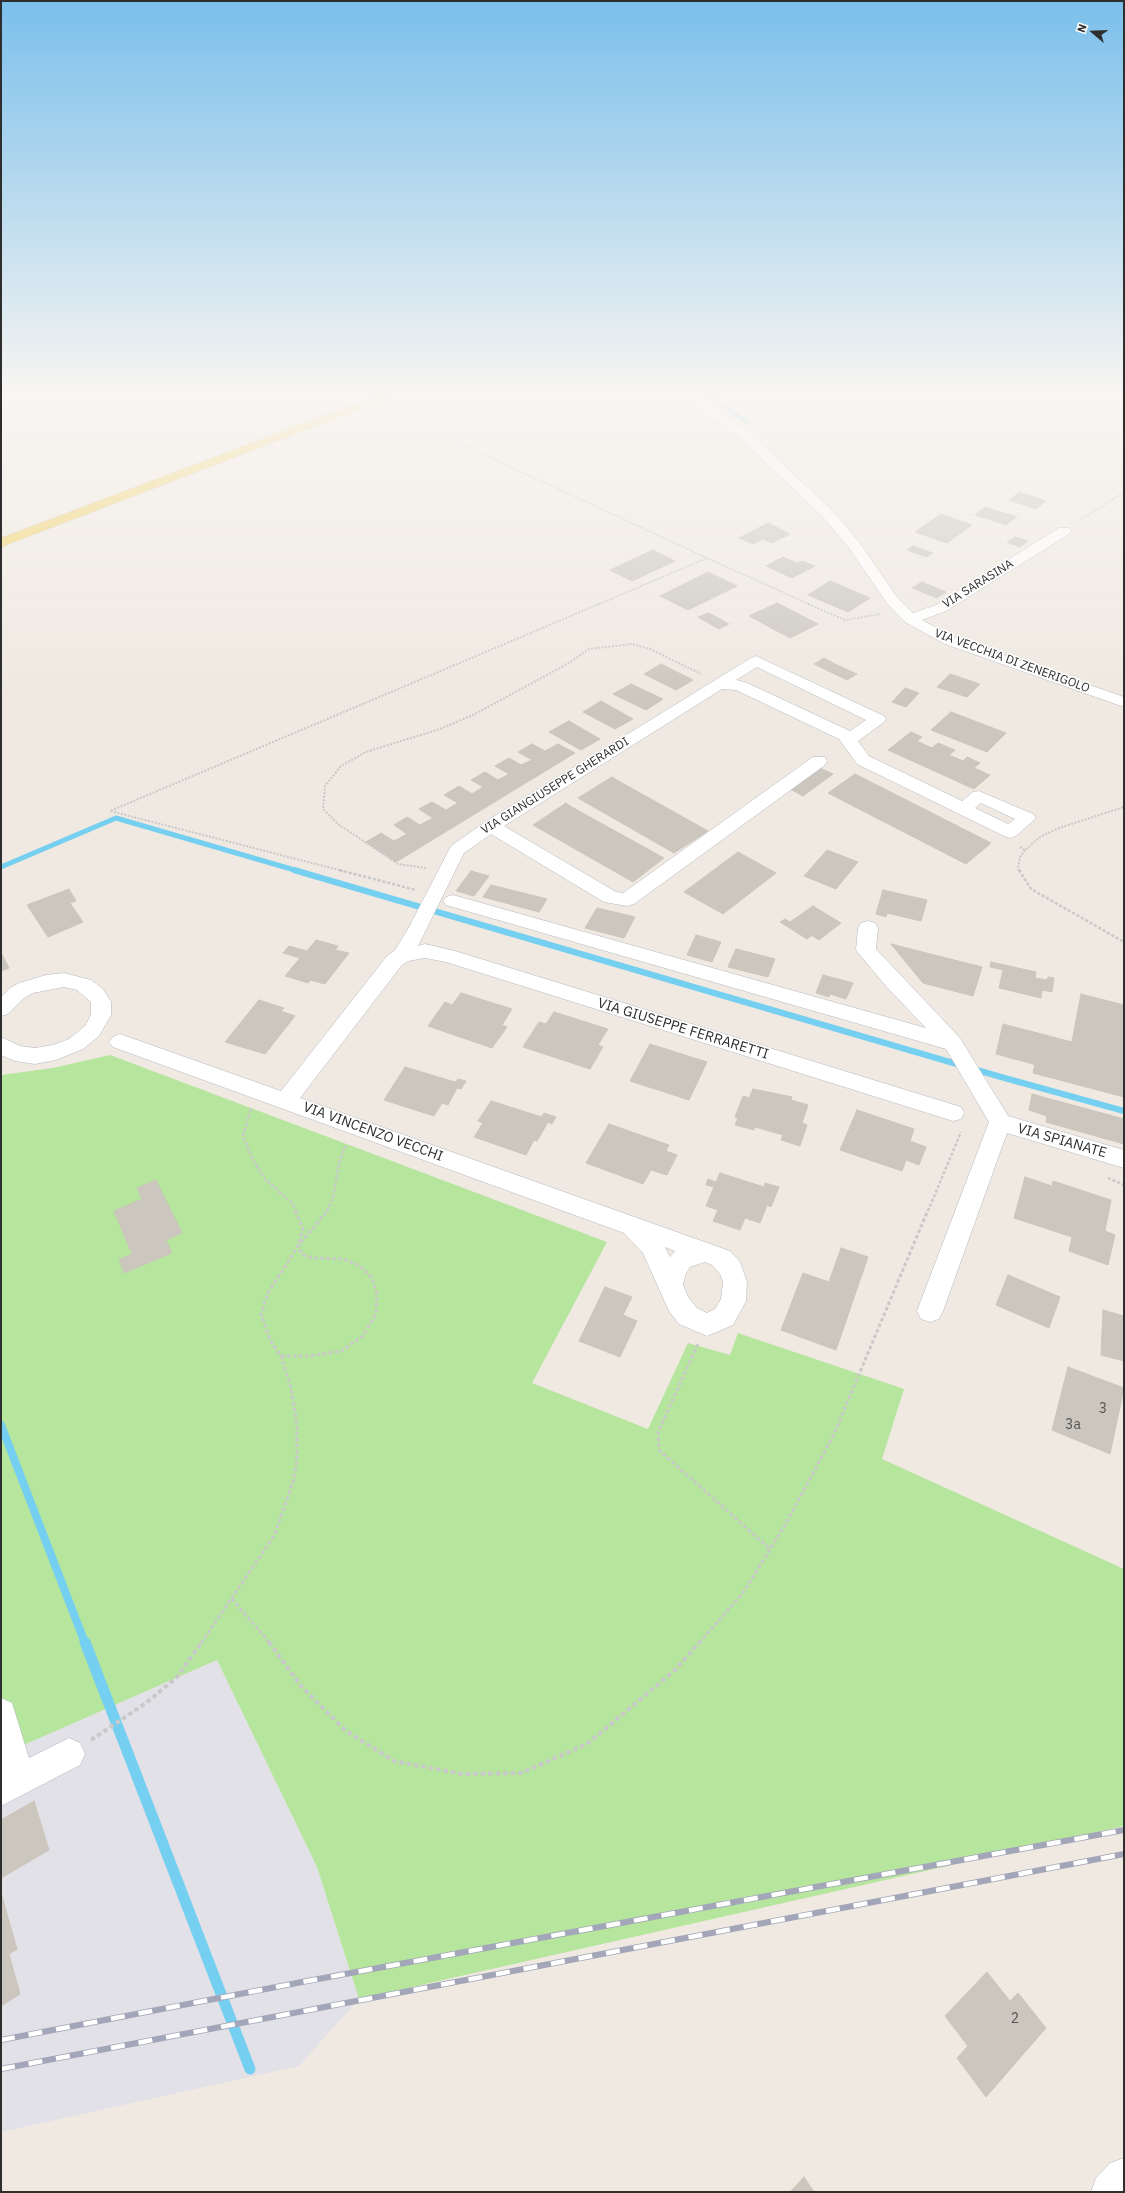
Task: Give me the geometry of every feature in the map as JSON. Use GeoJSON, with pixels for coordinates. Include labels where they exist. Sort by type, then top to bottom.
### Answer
{"type":"FeatureCollection","features":[{"type":"Feature","properties":{"kind":"main road"},"geometry":{"type":"LineString","coordinates":[[1,543],[120,497]]}},
{"type":"Feature","properties":{"kind":"street","name":"VIA VECCHIA DI ZENERIGOLO"},"geometry":{"type":"LineString","coordinates":[[810,497],[828,514],[854,545],[906,615],[924,628],[950,641],[1124,702]]}},
{"type":"Feature","properties":{"kind":"street","name":"VIA SARASINA"},"geometry":{"type":"LineString","coordinates":[[906,615],[941,608],[1064,531]]}},
{"type":"Feature","properties":{"kind":"street","name":"VIA GIANGIUSEPPE GHERARDI"},"geometry":{"type":"LineString","coordinates":[[285,1101],[394,962],[406,954],[434,894],[458,850],[491,826],[756,661],[878,719],[849,740]]}},
{"type":"Feature","properties":{"kind":"street"},"geometry":{"type":"LineString","coordinates":[[720,684],[739,685],[845,735],[863,760],[963,809]]}},
{"type":"Feature","properties":{"kind":"street"},"geometry":{"type":"LineString","coordinates":[[491,826],[611,898],[626,900],[819,761]]}},
{"type":"Feature","properties":{"kind":"street"},"geometry":{"type":"LineString","coordinates":[[453,901],[958,1051]]}},
{"type":"Feature","properties":{"kind":"street"},"geometry":{"type":"LineString","coordinates":[[868,928],[866,950],[958,1051],[980,1088],[997,1130],[930,1311]]}},
{"type":"Feature","properties":{"kind":"street","name":"VIA GIUSEPPE FERRARETTI"},"geometry":{"type":"LineString","coordinates":[[406,954],[425,951],[448,956],[953,1113]]}},
{"type":"Feature","properties":{"kind":"street","name":"VIA VINCENZO VECCHI"},"geometry":{"type":"LineString","coordinates":[[9,993],[46,982],[64,980],[84,985],[96,994],[101,1002],[101,1015],[105,1027],[120,1042],[258,1097],[285,1101],[706,1252]]}},
{"type":"Feature","properties":{"kind":"street"},"geometry":{"type":"LineString","coordinates":[[1,1009],[9,993]]}},
{"type":"Feature","properties":{"kind":"street"},"geometry":{"type":"LineString","coordinates":[[1,1045],[15,1053],[35,1056],[56,1052],[76,1044],[92,1031],[101,1015]]}},
{"type":"Feature","properties":{"kind":"street","name":"VIA VINCENZO VECCHI"},"geometry":{"type":"LineString","coordinates":[[76,1044],[120,1042]]}},
{"type":"Feature","properties":{"kind":"street","name":"VIA SPIANATE"},"geometry":{"type":"LineString","coordinates":[[997,1130],[1124,1159]]}},
{"type":"Feature","properties":{"kind":"street","name":"VIA VINCENZO VECCHI"},"geometry":{"type":"LineString","coordinates":[[625,1222],[643,1235],[652,1246],[671,1284]]}},
{"type":"Feature","properties":{"kind":"street"},"geometry":{"type":"LineString","coordinates":[[706,1252],[721,1258],[731,1269],[735,1282],[733,1301],[724,1318],[707,1325],[688,1316],[678,1303],[671,1284],[674,1271],[681,1260],[693,1254],[706,1252]]}},
{"type":"Feature","properties":{"kind":"street"},"geometry":{"type":"LineString","coordinates":[[1,1714],[10,1785],[77,1749]]}},
{"type":"Feature","properties":{"kind":"street"},"geometry":{"type":"LineString","coordinates":[[1110,2192],[1124,2177]]}},
{"type":"Feature","properties":{"kind":"path"},"geometry":{"type":"LineString","coordinates":[[577,497],[845,620],[906,615]]}},
{"type":"Feature","properties":{"kind":"path"},"geometry":{"type":"LineString","coordinates":[[1064,531],[1116,497]]}},
{"type":"Feature","properties":{"kind":"path"},"geometry":{"type":"LineString","coordinates":[[434,894],[110,810],[707,558]]}},
{"type":"Feature","properties":{"kind":"path"},"geometry":{"type":"LineString","coordinates":[[447,869],[417,868],[398,864],[338,824],[323,808],[325,786],[341,766],[366,752],[400,740],[440,729],[473,715],[569,663],[589,650],[632,644],[650,649],[720,684]]}},
{"type":"Feature","properties":{"kind":"path"},"geometry":{"type":"LineString","coordinates":[[1025,850],[1020,857],[1018,868],[1023,879],[1031,888],[1124,942]]}},
{"type":"Feature","properties":{"kind":"path"},"geometry":{"type":"LineString","coordinates":[[258,1097],[248,1114],[243,1136],[253,1160],[265,1179],[293,1204],[303,1229],[298,1246],[303,1255],[312,1258],[344,1259],[360,1266],[372,1278],[378,1294],[376,1314],[363,1336],[341,1351],[310,1356],[280,1356]]}},
{"type":"Feature","properties":{"kind":"path"},"geometry":{"type":"LineString","coordinates":[[77,1749],[146,1704],[176,1678],[232,1600],[274,1536],[293,1482],[297,1460],[297,1425],[291,1388],[280,1356],[271,1342],[261,1314],[268,1293],[298,1246],[327,1211],[333,1196],[340,1160],[354,1125]]}},
{"type":"Feature","properties":{"kind":"path"},"geometry":{"type":"LineString","coordinates":[[232,1600],[265,1636],[301,1686],[346,1731],[394,1760],[462,1774],[521,1773],[587,1744],[674,1671],[743,1593],[770,1549],[834,1434],[963,1128],[997,1130]]}},
{"type":"Feature","properties":{"kind":"path"},"geometry":{"type":"LineString","coordinates":[[707,1325],[658,1432],[659,1450],[770,1549]]}},
{"type":"Feature","properties":{"kind":"shaded area"},"geometry":{"type":"Polygon","coordinates":[[[217,1660],[317,1867],[359,1999],[299,2066],[1,2132],[1,1755],[217,1660]]]}},
{"type":"Feature","properties":{"kind":"green space"},"geometry":{"type":"Polygon","coordinates":[[[110,1055],[607,1242],[532,1383],[648,1429],[688,1343],[730,1355],[738,1333],[904,1389],[882,1459],[1124,1569],[1124,1826],[359,1999],[317,1867],[217,1660],[1,1755],[1,1075],[53,1068],[110,1055]]]}},
{"type":"Feature","properties":{"kind":"building"},"geometry":{"type":"Polygon","coordinates":[[[1013,497],[1035,497],[1046,501],[1036,509],[1009,500],[1013,497]]]}},
{"type":"Feature","properties":{"kind":"building"},"geometry":{"type":"Polygon","coordinates":[[[985,507],[1017,517],[1006,525],[975,515],[985,507]]]}},
{"type":"Feature","properties":{"kind":"building"},"geometry":{"type":"Polygon","coordinates":[[[941,514],[972,525],[947,543],[915,532],[941,514]]]}},
{"type":"Feature","properties":{"kind":"building"},"geometry":{"type":"Polygon","coordinates":[[[768,523],[790,534],[772,543],[763,539],[753,544],[739,538],[768,523]]]}},
{"type":"Feature","properties":{"kind":"building"},"geometry":{"type":"Polygon","coordinates":[[[1015,537],[1028,541],[1020,547],[1007,542],[1015,537]]]}},
{"type":"Feature","properties":{"kind":"building"},"geometry":{"type":"Polygon","coordinates":[[[913,546],[933,553],[927,557],[907,550],[913,546]]]}},
{"type":"Feature","properties":{"kind":"building"},"geometry":{"type":"Polygon","coordinates":[[[653,550],[675,561],[632,581],[610,570],[653,550]]]}},
{"type":"Feature","properties":{"kind":"building"},"geometry":{"type":"Polygon","coordinates":[[[783,557],[797,563],[802,561],[815,566],[792,578],[766,566],[783,557]]]}},
{"type":"Feature","properties":{"kind":"building"},"geometry":{"type":"Polygon","coordinates":[[[708,572],[737,586],[688,610],[660,596],[708,572]]]}},
{"type":"Feature","properties":{"kind":"building"},"geometry":{"type":"Polygon","coordinates":[[[830,581],[870,598],[848,612],[808,595],[830,581]]]}},
{"type":"Feature","properties":{"kind":"building"},"geometry":{"type":"Polygon","coordinates":[[[922,582],[946,592],[937,598],[912,588],[922,582]]]}},
{"type":"Feature","properties":{"kind":"building"},"geometry":{"type":"Polygon","coordinates":[[[777,603],[818,624],[790,638],[749,616],[777,603]]]}},
{"type":"Feature","properties":{"kind":"building"},"geometry":{"type":"Polygon","coordinates":[[[709,613],[729,624],[719,629],[698,617],[709,613]]]}},
{"type":"Feature","properties":{"kind":"building"},"geometry":{"type":"Polygon","coordinates":[[[824,658],[857,674],[847,680],[814,664],[824,658]]]}},
{"type":"Feature","properties":{"kind":"building"},"geometry":{"type":"Polygon","coordinates":[[[661,664],[693,680],[676,690],[644,674],[661,664]]]}},
{"type":"Feature","properties":{"kind":"building"},"geometry":{"type":"Polygon","coordinates":[[[950,674],[980,684],[967,697],[937,687],[950,674]]]}},
{"type":"Feature","properties":{"kind":"building"},"geometry":{"type":"Polygon","coordinates":[[[631,684],[663,699],[646,710],[613,694],[631,684]]]}},
{"type":"Feature","properties":{"kind":"building"},"geometry":{"type":"Polygon","coordinates":[[[905,688],[919,693],[906,707],[892,702],[905,688]]]}},
{"type":"Feature","properties":{"kind":"building"},"geometry":{"type":"Polygon","coordinates":[[[601,701],[633,719],[615,729],[583,712],[601,701]]]}},
{"type":"Feature","properties":{"kind":"building"},"geometry":{"type":"Polygon","coordinates":[[[951,712],[1006,733],[987,752],[931,730],[951,712]]]}},
{"type":"Feature","properties":{"kind":"building"},"geometry":{"type":"Polygon","coordinates":[[[569,721],[600,739],[581,750],[549,732],[569,721]]]}},
{"type":"Feature","properties":{"kind":"building"},"geometry":{"type":"Polygon","coordinates":[[[911,732],[922,737],[917,741],[932,748],[938,743],[955,750],[949,755],[963,761],[967,757],[980,763],[974,768],[990,775],[974,789],[888,750],[911,732]]]}},
{"type":"Feature","properties":{"kind":"building"},"geometry":{"type":"Polygon","coordinates":[[[532,744],[545,751],[558,744],[575,753],[396,862],[366,842],[381,833],[394,841],[407,834],[394,825],[407,817],[420,825],[433,818],[419,809],[432,802],[446,810],[458,803],[444,795],[459,786],[472,794],[483,787],[471,780],[485,772],[498,780],[509,774],[495,766],[509,758],[521,765],[532,760],[518,752],[532,744]]]}},
{"type":"Feature","properties":{"kind":"building"},"geometry":{"type":"Polygon","coordinates":[[[820,768],[833,774],[803,796],[790,789],[820,768]]]}},
{"type":"Feature","properties":{"kind":"building"},"geometry":{"type":"Polygon","coordinates":[[[855,774],[991,843],[966,864],[828,793],[855,774]]]}},
{"type":"Feature","properties":{"kind":"building"},"geometry":{"type":"Polygon","coordinates":[[[612,777],[708,831],[674,853],[578,798],[612,777]]]}},
{"type":"Feature","properties":{"kind":"building"},"geometry":{"type":"Polygon","coordinates":[[[566,803],[664,858],[633,882],[533,825],[566,803]]]}},
{"type":"Feature","properties":{"kind":"building"},"geometry":{"type":"Polygon","coordinates":[[[827,850],[858,862],[836,889],[804,876],[827,850]]]}},
{"type":"Feature","properties":{"kind":"building"},"geometry":{"type":"Polygon","coordinates":[[[738,852],[776,873],[723,914],[684,892],[738,852]]]}},
{"type":"Feature","properties":{"kind":"building"},"geometry":{"type":"Polygon","coordinates":[[[471,871],[489,876],[474,896],[456,891],[471,871]]]}},
{"type":"Feature","properties":{"kind":"building"},"geometry":{"type":"Polygon","coordinates":[[[491,885],[547,899],[539,912],[483,897],[491,885]]]}},
{"type":"Feature","properties":{"kind":"building"},"geometry":{"type":"Polygon","coordinates":[[[69,889],[76,901],[70,903],[83,922],[48,937],[27,905],[69,889]]]}},
{"type":"Feature","properties":{"kind":"building"},"geometry":{"type":"Polygon","coordinates":[[[883,890],[927,900],[921,921],[887,913],[886,917],[876,914],[883,890]]]}},
{"type":"Feature","properties":{"kind":"building"},"geometry":{"type":"Polygon","coordinates":[[[813,906],[841,923],[819,940],[790,922],[813,906]]]}},
{"type":"Feature","properties":{"kind":"building"},"geometry":{"type":"Polygon","coordinates":[[[597,908],[635,917],[624,938],[585,928],[597,908]]]}},
{"type":"Feature","properties":{"kind":"building"},"geometry":{"type":"Polygon","coordinates":[[[785,919],[812,935],[807,939],[780,922],[785,919]]]}},
{"type":"Feature","properties":{"kind":"building"},"geometry":{"type":"Polygon","coordinates":[[[696,935],[721,942],[712,962],[687,955],[696,935]]]}},
{"type":"Feature","properties":{"kind":"building"},"geometry":{"type":"Polygon","coordinates":[[[316,940],[338,946],[335,950],[349,953],[325,984],[310,980],[308,983],[285,976],[300,958],[283,953],[289,946],[307,951],[316,940]]]}},
{"type":"Feature","properties":{"kind":"building"},"geometry":{"type":"Polygon","coordinates":[[[891,944],[982,967],[973,996],[923,983],[891,944]]]}},
{"type":"Feature","properties":{"kind":"building"},"geometry":{"type":"Polygon","coordinates":[[[736,949],[775,959],[768,977],[728,967],[736,949]]]}},
{"type":"Feature","properties":{"kind":"building"},"geometry":{"type":"Polygon","coordinates":[[[1,953],[9,968],[1,971],[1,953]]]}},
{"type":"Feature","properties":{"kind":"building"},"geometry":{"type":"Polygon","coordinates":[[[991,962],[1036,972],[1035,978],[1047,980],[1048,977],[1054,978],[1052,992],[1042,990],[1041,998],[999,988],[1003,970],[990,967],[991,962]]]}},
{"type":"Feature","properties":{"kind":"building"},"geometry":{"type":"Polygon","coordinates":[[[823,975],[853,983],[846,999],[830,994],[829,997],[816,993],[823,975]]]}},
{"type":"Feature","properties":{"kind":"building"},"geometry":{"type":"Polygon","coordinates":[[[461,993],[512,1009],[502,1025],[507,1027],[492,1048],[428,1026],[445,1002],[452,1005],[461,993]]]}},
{"type":"Feature","properties":{"kind":"building"},"geometry":{"type":"Polygon","coordinates":[[[1081,994],[1124,1005],[1124,1097],[1033,1073],[1035,1064],[1066,1073],[1081,994]]]}},
{"type":"Feature","properties":{"kind":"building"},"geometry":{"type":"Polygon","coordinates":[[[259,1000],[284,1008],[281,1011],[295,1016],[265,1054],[225,1042],[259,1000]]]}},
{"type":"Feature","properties":{"kind":"building"},"geometry":{"type":"Polygon","coordinates":[[[554,1012],[608,1029],[598,1045],[603,1047],[590,1069],[523,1047],[539,1022],[546,1024],[554,1012]]]}},
{"type":"Feature","properties":{"kind":"building"},"geometry":{"type":"Polygon","coordinates":[[[1003,1024],[1072,1042],[1066,1073],[996,1054],[1003,1024]]]}},
{"type":"Feature","properties":{"kind":"building"},"geometry":{"type":"Polygon","coordinates":[[[650,1044],[707,1062],[689,1100],[630,1081],[650,1044]]]}},
{"type":"Feature","properties":{"kind":"building"},"geometry":{"type":"Polygon","coordinates":[[[405,1067],[455,1082],[458,1079],[466,1081],[461,1089],[457,1088],[448,1105],[442,1103],[434,1116],[384,1100],[405,1067]]]}},
{"type":"Feature","properties":{"kind":"building"},"geometry":{"type":"Polygon","coordinates":[[[753,1089],[792,1097],[791,1100],[808,1105],[802,1123],[807,1125],[800,1146],[781,1140],[783,1135],[755,1127],[754,1130],[735,1125],[738,1118],[735,1117],[743,1096],[749,1098],[753,1089]]]}},
{"type":"Feature","properties":{"kind":"building"},"geometry":{"type":"Polygon","coordinates":[[[1032,1094],[1124,1119],[1124,1144],[1046,1122],[1047,1116],[1029,1110],[1032,1094]]]}},
{"type":"Feature","properties":{"kind":"building"},"geometry":{"type":"Polygon","coordinates":[[[491,1101],[542,1117],[544,1113],[556,1117],[552,1124],[548,1122],[537,1141],[534,1140],[526,1155],[474,1137],[483,1123],[478,1121],[491,1101]]]}},
{"type":"Feature","properties":{"kind":"building"},"geometry":{"type":"Polygon","coordinates":[[[857,1110],[914,1129],[910,1141],[926,1147],[919,1165],[906,1160],[902,1171],[840,1150],[857,1110]]]}},
{"type":"Feature","properties":{"kind":"building"},"geometry":{"type":"Polygon","coordinates":[[[609,1124],[669,1145],[666,1151],[677,1155],[667,1175],[651,1170],[643,1184],[586,1163],[609,1124]]]}},
{"type":"Feature","properties":{"kind":"building"},"geometry":{"type":"Polygon","coordinates":[[[720,1173],[764,1187],[765,1183],[779,1187],[771,1207],[767,1205],[760,1223],[745,1218],[740,1230],[713,1221],[718,1210],[706,1206],[714,1187],[706,1185],[708,1179],[716,1182],[720,1173]]]}},
{"type":"Feature","properties":{"kind":"building"},"geometry":{"type":"Polygon","coordinates":[[[1025,1177],[1052,1186],[1053,1181],[1111,1200],[1105,1231],[1115,1235],[1108,1265],[1069,1251],[1072,1237],[1014,1218],[1025,1177]]]}},
{"type":"Feature","properties":{"kind":"building"},"geometry":{"type":"Polygon","coordinates":[[[156,1180],[182,1233],[166,1240],[172,1253],[124,1273],[119,1260],[132,1254],[114,1211],[142,1199],[137,1188],[156,1180]]]}},
{"type":"Feature","properties":{"kind":"building"},"geometry":{"type":"Polygon","coordinates":[[[841,1248],[868,1257],[836,1350],[781,1330],[803,1273],[829,1282],[841,1248]]]}},
{"type":"Feature","properties":{"kind":"building"},"geometry":{"type":"Polygon","coordinates":[[[1008,1275],[1060,1297],[1049,1328],[996,1305],[1008,1275]]]}},
{"type":"Feature","properties":{"kind":"building"},"geometry":{"type":"Polygon","coordinates":[[[605,1287],[632,1297],[623,1315],[637,1321],[620,1357],[579,1341],[605,1287]]]}},
{"type":"Feature","properties":{"kind":"building"},"geometry":{"type":"Polygon","coordinates":[[[1103,1310],[1124,1316],[1124,1361],[1101,1355],[1103,1310]]]}},
{"type":"Feature","properties":{"kind":"building"},"geometry":{"type":"Polygon","coordinates":[[[1068,1367],[1124,1388],[1110,1454],[1052,1430],[1068,1367]]]}},
{"type":"Feature","properties":{"kind":"building"},"geometry":{"type":"Polygon","coordinates":[[[34,1801],[49,1850],[1,1878],[1,1820],[34,1801]]]}},
{"type":"Feature","properties":{"kind":"building"},"geometry":{"type":"Polygon","coordinates":[[[1,1893],[17,1949],[9,1954],[20,1994],[1,2006],[1,1893]]]}},
{"type":"Feature","properties":{"kind":"building"},"geometry":{"type":"Polygon","coordinates":[[[987,1972],[1010,2001],[1018,1993],[1046,2028],[986,2097],[957,2058],[968,2046],[945,2016],[987,1972]]]}},
{"type":"Feature","properties":{"kind":"building"},"geometry":{"type":"Polygon","coordinates":[[[804,2177],[814,2192],[790,2192],[804,2177]]]}},
{"type":"Feature","properties":{"kind":"waterway"},"geometry":{"type":"LineString","coordinates":[[1,867],[116,818],[298,871]]}},
{"type":"Feature","properties":{"kind":"waterway"},"geometry":{"type":"LineString","coordinates":[[294,870],[1001,1077],[1124,1111]]}},
{"type":"Feature","properties":{"kind":"waterway"},"geometry":{"type":"LineString","coordinates":[[1,1425],[85,1643]]}},
{"type":"Feature","properties":{"kind":"waterway"},"geometry":{"type":"LineString","coordinates":[[85,1642],[250,2069]]}},
{"type":"Feature","properties":{"kind":"railway"},"geometry":{"type":"LineString","coordinates":[[1,2040],[302,1982],[1124,1830]]}},
{"type":"Feature","properties":{"kind":"railway"},"geometry":{"type":"LineString","coordinates":[[1,2069],[1124,1854]]}}]}
